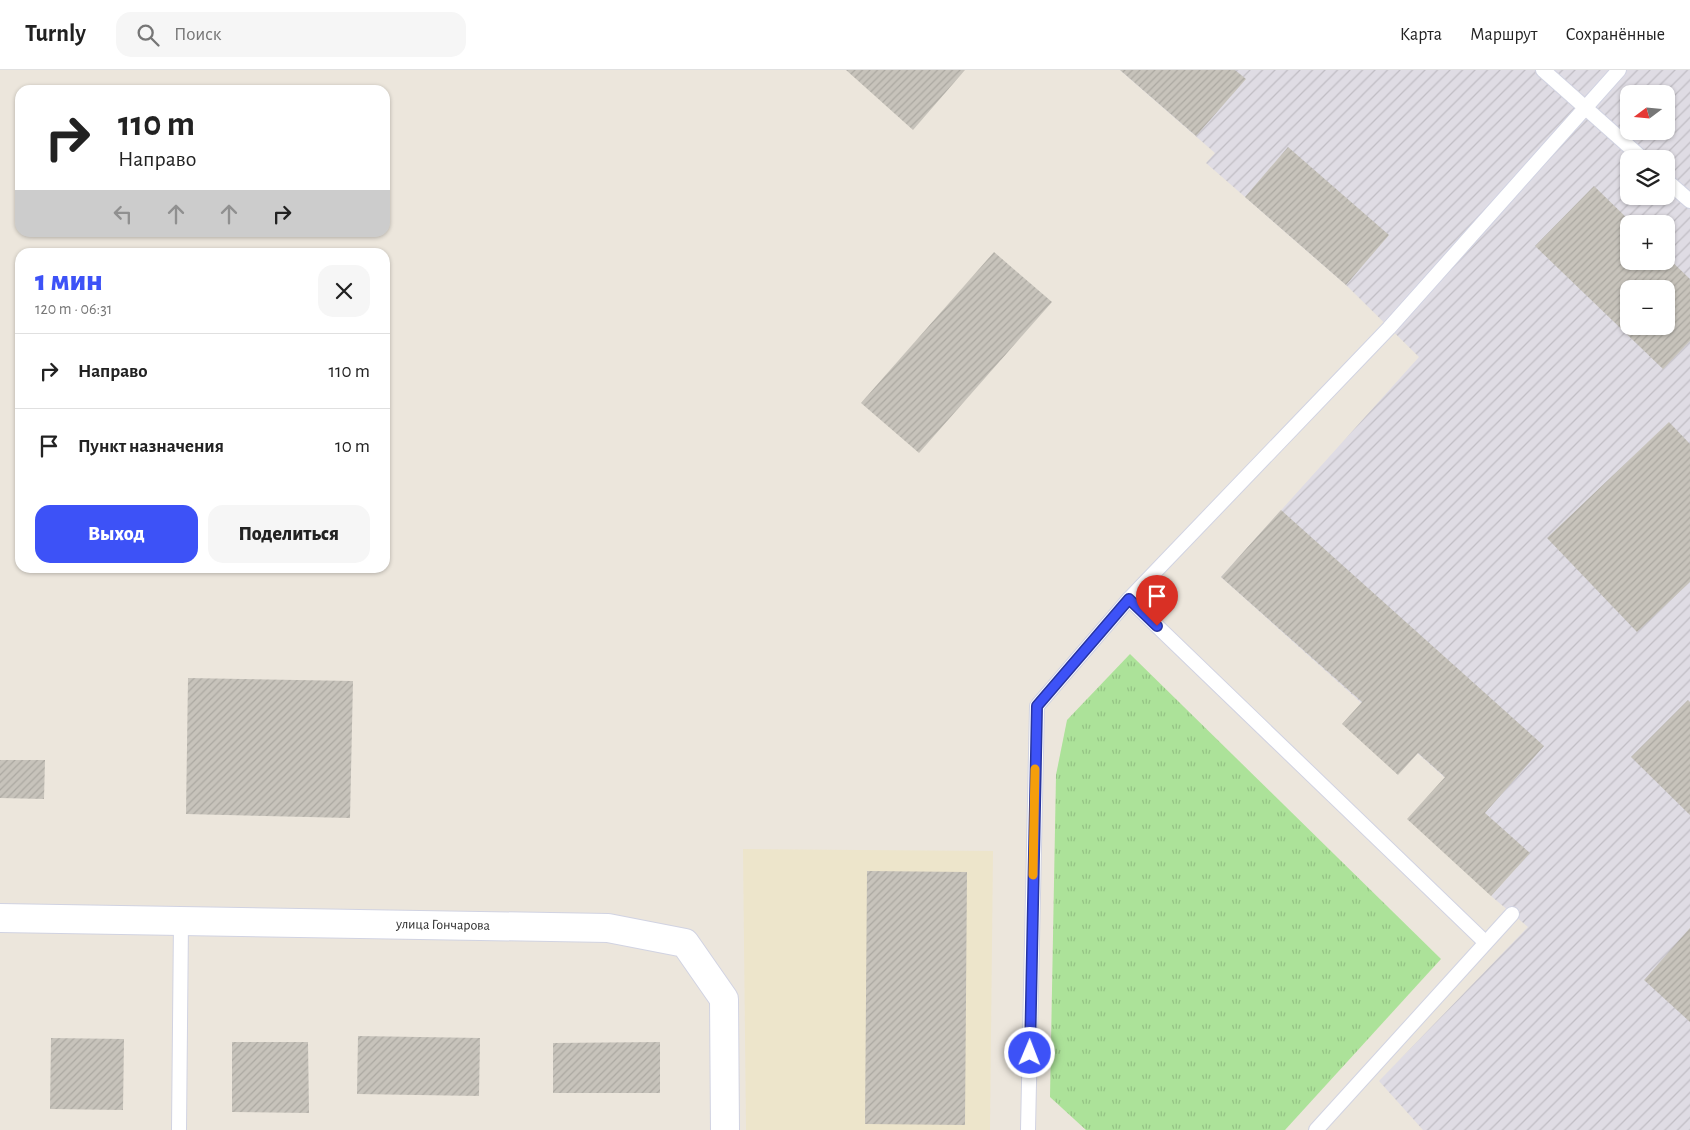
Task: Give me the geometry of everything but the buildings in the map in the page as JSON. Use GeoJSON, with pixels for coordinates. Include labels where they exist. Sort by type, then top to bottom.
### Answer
{"type":"FeatureCollection","features":[{"type":"Feature","properties":{"kind":"street","name":"улица Гончарова"},"geometry":{"type":"LineString","coordinates":[[0,918],[608,928],[685,943],[724,999],[725,1130]]}},
{"type":"Feature","properties":{"kind":"lane"},"geometry":{"type":"LineString","coordinates":[[1543,70],[1633,150]]}},
{"type":"Feature","properties":{"kind":"lane"},"geometry":{"type":"LineString","coordinates":[[1028,1130],[1037,706],[1129,599],[1389,328],[1619,70]]}},
{"type":"Feature","properties":{"kind":"lane"},"geometry":{"type":"LineString","coordinates":[[1675,188],[1690,201]]}},
{"type":"Feature","properties":{"kind":"lane"},"geometry":{"type":"LineString","coordinates":[[1129,599],[1485,942]]}},
{"type":"Feature","properties":{"kind":"lane"},"geometry":{"type":"LineString","coordinates":[[1316,1130],[1512,914]]}},
{"type":"Feature","properties":{"kind":"lane"},"geometry":{"type":"LineString","coordinates":[[179,1130],[181,921]]}},
{"type":"Feature","properties":{"kind":"shaded area"},"geometry":{"type":"Polygon","coordinates":[[[1120,70],[1690,70],[1690,1130],[1423,1130],[1379,1081],[1528,927],[1491,896],[1529,853],[1221,577],[1419,357],[1346,285],[1206,163],[1215,153],[1120,70]]]}},
{"type":"Feature","properties":{"kind":"shaded area"},"geometry":{"type":"Polygon","coordinates":[[[743,849],[993,851],[990,1130],[746,1130],[743,849]]]}},
{"type":"Feature","properties":{"kind":"green space"},"geometry":{"type":"Polygon","coordinates":[[[1130,654],[1441,959],[1285,1130],[1086,1130],[1050,1097],[1056,775],[1067,720],[1130,654]]]}},
{"type":"Feature","properties":{"kind":"slow traffic"},"geometry":{"type":"LineString","coordinates":[[1033,875],[1035,769]]}},
{"type":"Feature","properties":{"kind":"route"},"geometry":{"type":"LineString","coordinates":[[1030,1053],[1037,706],[1129,599],[1157,626]]}}]}
